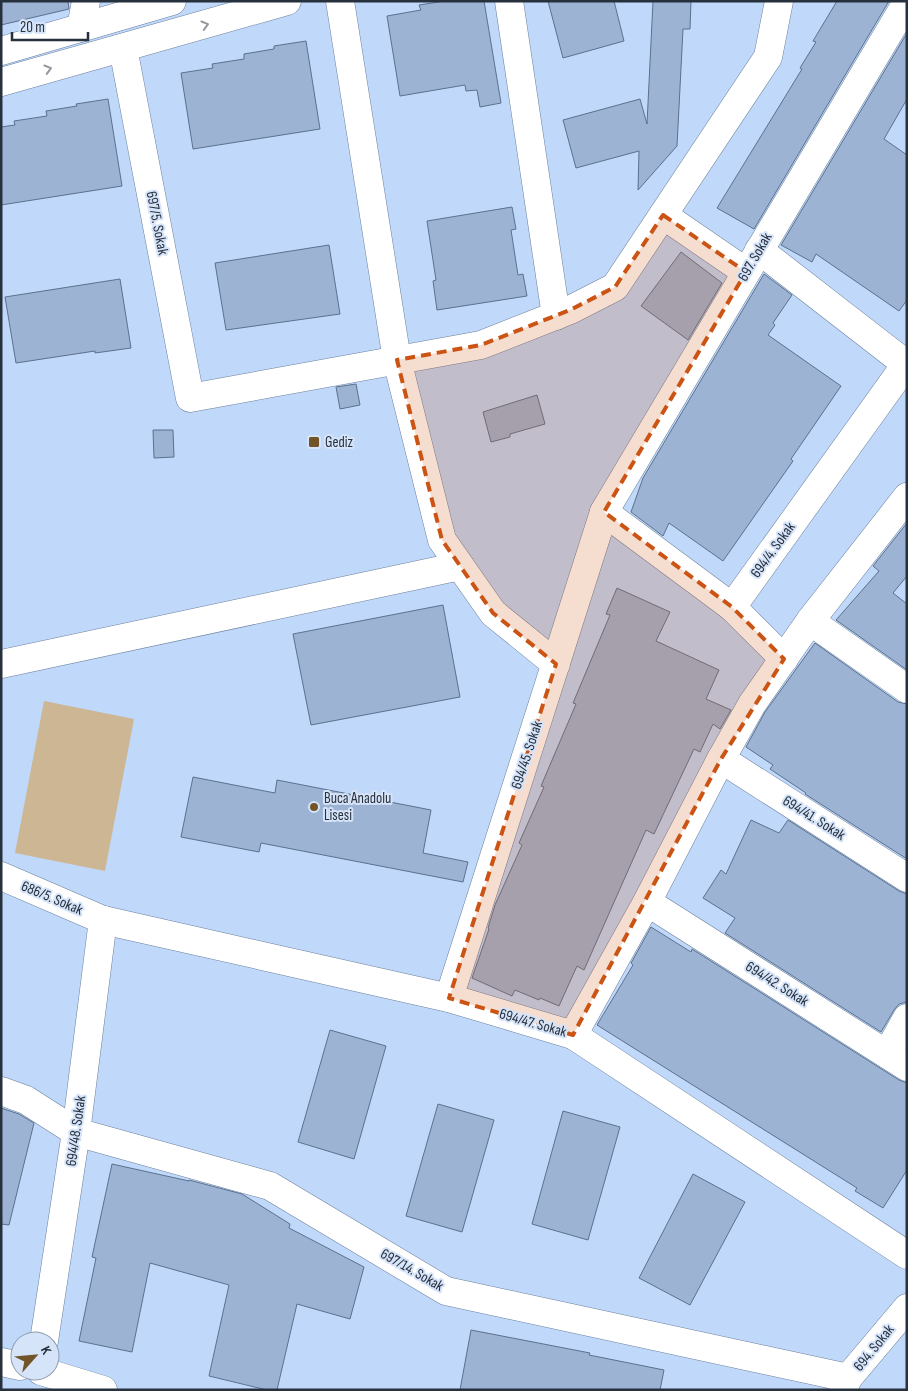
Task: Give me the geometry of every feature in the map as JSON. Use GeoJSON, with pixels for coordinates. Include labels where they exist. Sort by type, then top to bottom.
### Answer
{"type":"FeatureCollection","features":[{"type":"Feature","properties":{"kind":"street"},"geometry":{"type":"LineString","coordinates":[[82,28],[86,1]]}},
{"type":"Feature","properties":{"kind":"street"},"geometry":{"type":"LineString","coordinates":[[1,51],[172,1]]}},
{"type":"Feature","properties":{"kind":"street"},"geometry":{"type":"LineString","coordinates":[[1,82],[287,1]]}},
{"type":"Feature","properties":{"kind":"street"},"geometry":{"type":"LineString","coordinates":[[340,1],[396,360],[442,540],[493,612],[556,664]]}},
{"type":"Feature","properties":{"kind":"street"},"geometry":{"type":"LineString","coordinates":[[509,1],[556,316]]}},
{"type":"Feature","properties":{"kind":"street"},"geometry":{"type":"LineString","coordinates":[[396,360],[481,345],[570,310],[615,287],[768,57],[779,1]]}},
{"type":"Feature","properties":{"kind":"street","name":"697. Sokak"},"geometry":{"type":"LineString","coordinates":[[604,512],[907,2]]}},
{"type":"Feature","properties":{"kind":"street","name":"697/5. Sokak"},"geometry":{"type":"LineString","coordinates":[[123,48],[190,398],[396,360]]}},
{"type":"Feature","properties":{"kind":"street"},"geometry":{"type":"LineString","coordinates":[[663,215],[753,261],[906,364]]}},
{"type":"Feature","properties":{"kind":"street","name":"694/4. Sokak"},"geometry":{"type":"LineString","coordinates":[[732,607],[906,364]]}},
{"type":"Feature","properties":{"kind":"street"},"geometry":{"type":"LineString","coordinates":[[573,1035],[647,902],[721,759],[752,704],[810,621],[904,505]]}},
{"type":"Feature","properties":{"kind":"street"},"geometry":{"type":"LineString","coordinates":[[604,512],[732,607],[784,658]]}},
{"type":"Feature","properties":{"kind":"street","name":"694/45. Sokak"},"geometry":{"type":"LineString","coordinates":[[449,998],[604,512]]}},
{"type":"Feature","properties":{"kind":"street"},"geometry":{"type":"LineString","coordinates":[[1,664],[460,566]]}},
{"type":"Feature","properties":{"kind":"street"},"geometry":{"type":"LineString","coordinates":[[810,621],[907,689]]}},
{"type":"Feature","properties":{"kind":"street","name":"694/41. Sokak"},"geometry":{"type":"LineString","coordinates":[[721,759],[907,878]]}},
{"type":"Feature","properties":{"kind":"street","name":"686/5. Sokak"},"geometry":{"type":"LineString","coordinates":[[1,876],[103,920]]}},
{"type":"Feature","properties":{"kind":"street","name":"694/42. Sokak"},"geometry":{"type":"LineString","coordinates":[[647,902],[897,1060]]}},
{"type":"Feature","properties":{"kind":"street","name":"694/47. Sokak"},"geometry":{"type":"LineString","coordinates":[[103,920],[449,998],[573,1035],[907,1254]]}},
{"type":"Feature","properties":{"kind":"street","name":"694/48. Sokak"},"geometry":{"type":"LineString","coordinates":[[46,1331],[76,1132],[103,920]]}},
{"type":"Feature","properties":{"kind":"street"},"geometry":{"type":"LineString","coordinates":[[897,1060],[907,1018]]}},
{"type":"Feature","properties":{"kind":"street","name":"697/14. Sokak"},"geometry":{"type":"LineString","coordinates":[[1,1091],[26,1100],[76,1132],[270,1186],[446,1291],[846,1384]]}},
{"type":"Feature","properties":{"kind":"street","name":"694. Sokak"},"geometry":{"type":"LineString","coordinates":[[846,1384],[907,1308]]}},
{"type":"Feature","properties":{"kind":"street"},"geometry":{"type":"LineString","coordinates":[[60,1377],[103,1390]]}},
{"type":"Feature","properties":{"kind":"highlighted area"},"geometry":{"type":"Polygon","coordinates":[[[663,215],[746,272],[604,512],[732,607],[784,659],[721,759],[573,1035],[449,998],[556,664],[493,613],[442,540],[397,360],[481,345],[570,310],[615,287],[663,215]]]}},
{"type":"Feature","properties":{"kind":"shaded area"},"geometry":{"type":"Polygon","coordinates":[[[44,701],[134,719],[105,871],[15,853],[44,701]]]}},
{"type":"Feature","properties":{"kind":"building"},"geometry":{"type":"Polygon","coordinates":[[[1,1],[68,1],[69,9],[1,25],[1,1]]]}},
{"type":"Feature","properties":{"kind":"building"},"geometry":{"type":"Polygon","coordinates":[[[445,1],[484,1],[501,103],[480,107],[477,90],[466,91],[465,85],[400,96],[387,16],[421,10],[419,5],[445,1]]]}},
{"type":"Feature","properties":{"kind":"building"},"geometry":{"type":"Polygon","coordinates":[[[548,1],[614,1],[624,41],[563,58],[548,1]]]}},
{"type":"Feature","properties":{"kind":"building"},"geometry":{"type":"Polygon","coordinates":[[[653,1],[691,1],[690,29],[683,29],[677,146],[638,190],[639,151],[576,168],[563,120],[640,99],[647,124],[653,1]]]}},
{"type":"Feature","properties":{"kind":"building"},"geometry":{"type":"Polygon","coordinates":[[[837,1],[889,1],[754,229],[717,208],[802,69],[800,68],[816,42],[813,41],[837,1]]]}},
{"type":"Feature","properties":{"kind":"building"},"geometry":{"type":"Polygon","coordinates":[[[907,33],[907,99],[884,139],[907,155],[907,300],[899,311],[816,254],[812,262],[781,245],[907,33]]]}},
{"type":"Feature","properties":{"kind":"building"},"geometry":{"type":"Polygon","coordinates":[[[306,41],[320,129],[193,149],[181,73],[213,68],[212,64],[244,59],[244,54],[274,49],[274,46],[306,41]]]}},
{"type":"Feature","properties":{"kind":"building"},"geometry":{"type":"Polygon","coordinates":[[[108,99],[122,186],[1,205],[1,127],[15,125],[14,121],[47,116],[46,111],[108,99]]]}},
{"type":"Feature","properties":{"kind":"building"},"geometry":{"type":"Polygon","coordinates":[[[512,207],[516,229],[511,230],[518,275],[523,274],[527,296],[437,310],[433,281],[436,280],[427,221],[512,207]]]}},
{"type":"Feature","properties":{"kind":"building"},"geometry":{"type":"Polygon","coordinates":[[[329,245],[340,314],[226,330],[215,263],[329,245]]]}},
{"type":"Feature","properties":{"kind":"building"},"geometry":{"type":"Polygon","coordinates":[[[681,252],[722,283],[688,340],[641,306],[681,252]]]}},
{"type":"Feature","properties":{"kind":"building"},"geometry":{"type":"Polygon","coordinates":[[[764,274],[792,295],[773,323],[775,325],[768,335],[841,386],[791,459],[793,461],[723,561],[669,523],[663,536],[631,512],[643,478],[764,274]]]}},
{"type":"Feature","properties":{"kind":"building"},"geometry":{"type":"Polygon","coordinates":[[[120,279],[131,348],[95,353],[95,351],[16,363],[5,297],[120,279]]]}},
{"type":"Feature","properties":{"kind":"building"},"geometry":{"type":"Polygon","coordinates":[[[356,384],[360,405],[340,409],[336,387],[356,384]]]}},
{"type":"Feature","properties":{"kind":"building"},"geometry":{"type":"Polygon","coordinates":[[[537,395],[545,424],[510,434],[510,437],[491,442],[483,412],[537,395]]]}},
{"type":"Feature","properties":{"kind":"building"},"geometry":{"type":"Polygon","coordinates":[[[153,430],[173,430],[174,457],[154,458],[153,430]]]}},
{"type":"Feature","properties":{"kind":"building"},"geometry":{"type":"Polygon","coordinates":[[[907,523],[907,576],[893,593],[907,604],[907,670],[836,620],[879,571],[873,566],[907,523]]]}},
{"type":"Feature","properties":{"kind":"building"},"geometry":{"type":"Polygon","coordinates":[[[617,588],[670,612],[656,641],[719,670],[706,699],[731,710],[720,729],[713,724],[700,752],[694,749],[654,834],[646,830],[584,970],[577,966],[559,1006],[515,990],[512,996],[472,978],[495,905],[522,845],[519,843],[544,787],[541,786],[576,704],[573,703],[610,615],[606,614],[617,588]]]}},
{"type":"Feature","properties":{"kind":"building"},"geometry":{"type":"Polygon","coordinates":[[[443,605],[460,697],[311,725],[293,634],[443,605]]]}},
{"type":"Feature","properties":{"kind":"building"},"geometry":{"type":"Polygon","coordinates":[[[815,643],[898,702],[907,704],[907,859],[805,794],[770,769],[773,765],[746,747],[765,712],[815,643]]]}},
{"type":"Feature","properties":{"kind":"building","name":"Buca Anadolu Lisesi"},"geometry":{"type":"Polygon","coordinates":[[[193,777],[275,793],[277,780],[431,810],[423,853],[468,862],[463,882],[261,843],[259,852],[181,837],[193,777]]]}},
{"type":"Feature","properties":{"kind":"building"},"geometry":{"type":"Polygon","coordinates":[[[751,820],[779,833],[788,820],[899,891],[907,894],[907,1002],[899,1004],[881,1032],[725,933],[735,918],[703,898],[721,870],[726,874],[751,820]]]}},
{"type":"Feature","properties":{"kind":"building"},"geometry":{"type":"Polygon","coordinates":[[[651,927],[691,952],[692,949],[899,1080],[907,1083],[907,1170],[883,1208],[855,1191],[857,1188],[597,1025],[633,965],[631,963],[651,927]]]}},
{"type":"Feature","properties":{"kind":"building"},"geometry":{"type":"Polygon","coordinates":[[[330,1030],[386,1046],[354,1159],[298,1142],[330,1030]]]}},
{"type":"Feature","properties":{"kind":"building"},"geometry":{"type":"Polygon","coordinates":[[[438,1104],[494,1120],[462,1232],[406,1216],[438,1104]]]}},
{"type":"Feature","properties":{"kind":"building"},"geometry":{"type":"Polygon","coordinates":[[[1,1108],[19,1114],[34,1123],[9,1225],[1,1224],[1,1108]]]}},
{"type":"Feature","properties":{"kind":"building"},"geometry":{"type":"Polygon","coordinates":[[[563,1111],[620,1127],[588,1240],[532,1224],[563,1111]]]}},
{"type":"Feature","properties":{"kind":"building"},"geometry":{"type":"Polygon","coordinates":[[[112,1164],[189,1180],[242,1194],[290,1224],[289,1228],[364,1267],[350,1319],[297,1304],[277,1390],[267,1390],[209,1376],[229,1285],[150,1263],[132,1352],[79,1341],[96,1258],[92,1257],[112,1164]]]}},
{"type":"Feature","properties":{"kind":"building"},"geometry":{"type":"Polygon","coordinates":[[[693,1174],[745,1202],[690,1305],[639,1278],[693,1174]]]}},
{"type":"Feature","properties":{"kind":"building"},"geometry":{"type":"Polygon","coordinates":[[[471,1330],[590,1353],[589,1355],[664,1370],[660,1390],[460,1390],[471,1330]]]}},
{"type":"Feature","properties":{"kind":"place","name":"Gediz"},"geometry":{"type":"Point","coordinates":[314,442]}},
{"type":"Feature","properties":{"kind":"place","name":"Buca Anadolu Lisesi"},"geometry":{"type":"Point","coordinates":[314,807]}}]}
